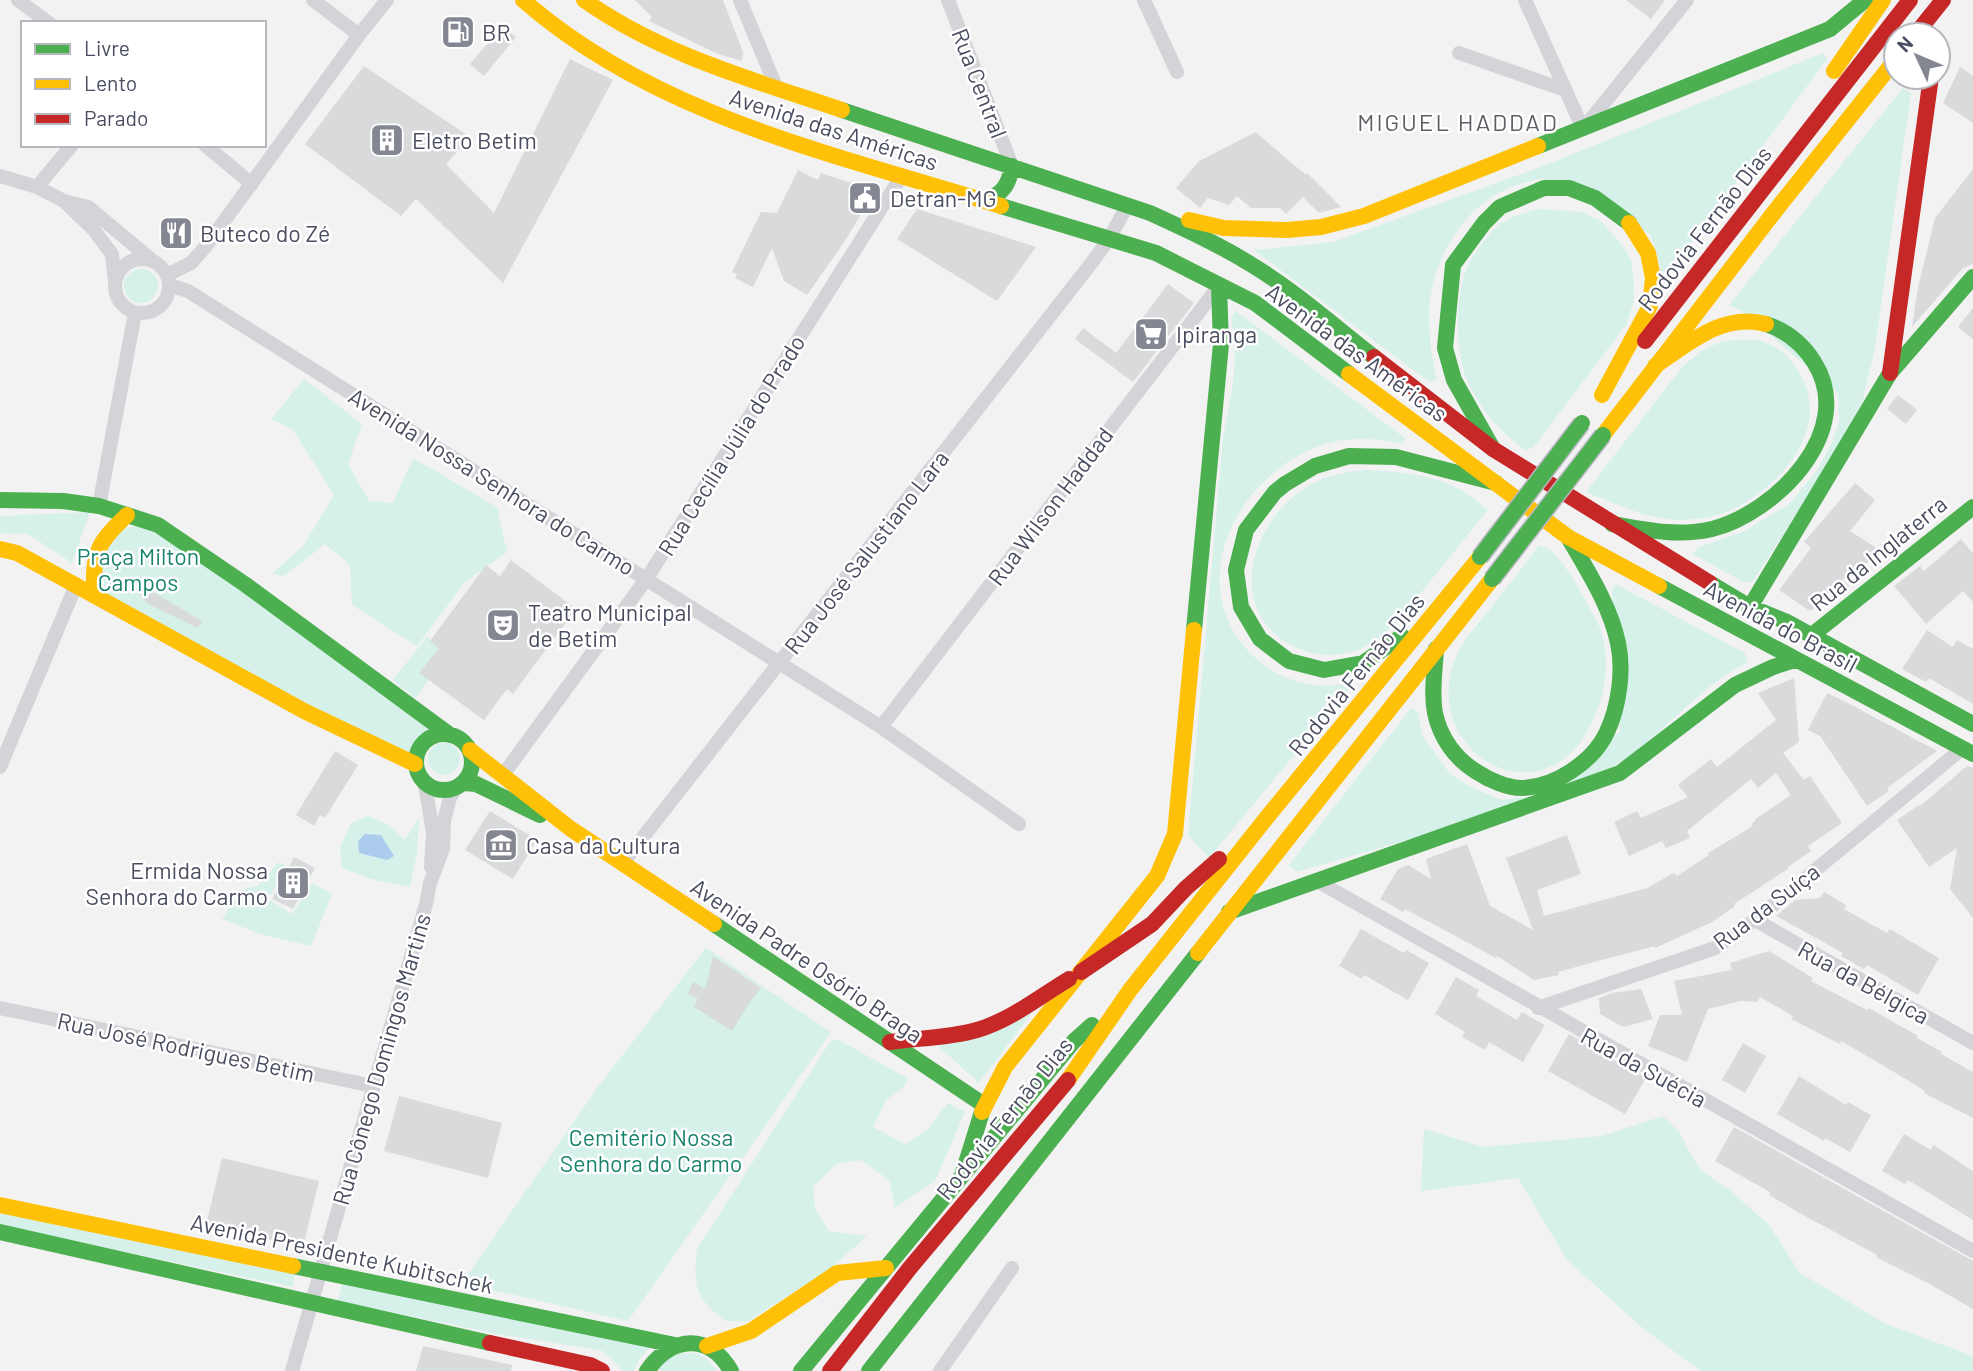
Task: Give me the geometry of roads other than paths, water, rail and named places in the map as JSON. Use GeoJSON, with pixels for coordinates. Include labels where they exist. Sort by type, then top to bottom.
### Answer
{"type":"FeatureCollection","features":[{"type":"Feature","properties":{"kind":"main road","name":"Avenida das Américas"},"geometry":{"type":"LineString","coordinates":[[523,0],[555,28],[669,95],[754,130],[1156,253],[1255,303],[1567,537]]}},
{"type":"Feature","properties":{"kind":"main road","name":"Avenida das Américas"},"geometry":{"type":"LineString","coordinates":[[584,0],[615,22],[690,59],[1150,213],[1205,237],[1255,265],[1493,449],[1612,524]]}},
{"type":"Feature","properties":{"kind":"main road"},"geometry":{"type":"LineString","coordinates":[[1150,213],[1224,228],[1286,230],[1321,227],[1364,216],[1829,29],[1865,0]]}},
{"type":"Feature","properties":{"kind":"main road"},"geometry":{"type":"LineString","coordinates":[[1683,293],[1883,0]]}},
{"type":"Feature","properties":{"kind":"main road","name":"Rodovia Fernão Dias"},"geometry":{"type":"LineString","coordinates":[[830,1371],[909,1269],[1077,1069],[1130,990],[1475,563],[1910,0]]}},
{"type":"Feature","properties":{"kind":"main road"},"geometry":{"type":"LineString","coordinates":[[1926,21],[1942,1]]}},
{"type":"Feature","properties":{"kind":"main road"},"geometry":{"type":"LineString","coordinates":[[1939,21],[1942,1]]}},
{"type":"Feature","properties":{"kind":"main road"},"geometry":{"type":"LineString","coordinates":[[669,95],[665,84],[669,69],[677,62],[690,59]]}},
{"type":"Feature","properties":{"kind":"main road","name":"Rodovia Fernão Dias"},"geometry":{"type":"LineString","coordinates":[[869,1371],[1492,579],[1882,77]]}},
{"type":"Feature","properties":{"kind":"main road"},"geometry":{"type":"LineString","coordinates":[[1890,373],[1929,91]]}},
{"type":"Feature","properties":{"kind":"main road"},"geometry":{"type":"LineString","coordinates":[[984,201],[997,198],[1005,190],[1011,179],[1013,166]]}},
{"type":"Feature","properties":{"kind":"main road"},"geometry":{"type":"LineString","coordinates":[[1493,449],[1460,391],[1445,348],[1453,265],[1484,223],[1500,207],[1544,188],[1569,188],[1595,198],[1632,225],[1648,253],[1653,278],[1650,306],[1592,409]]}},
{"type":"Feature","properties":{"kind":"main road"},"geometry":{"type":"LineString","coordinates":[[1750,607],[1890,373],[1973,277]]}},
{"type":"Feature","properties":{"kind":"main road"},"geometry":{"type":"LineString","coordinates":[[962,1176],[984,1105],[1005,1067],[1157,876],[1175,834],[1221,344],[1219,286]]}},
{"type":"Feature","properties":{"kind":"main road"},"geometry":{"type":"LineString","coordinates":[[1612,524],[1664,533],[1696,531],[1733,523],[1766,505],[1792,483],[1812,453],[1827,404],[1816,363],[1797,338],[1769,324],[1746,320],[1722,324],[1656,366]]}},
{"type":"Feature","properties":{"kind":"main road"},"geometry":{"type":"LineString","coordinates":[[1475,563],[1385,651],[1356,666],[1336,670],[1295,664],[1261,641],[1244,615],[1236,585],[1236,565],[1252,520],[1278,489],[1312,467],[1337,458],[1364,455],[1399,457],[1434,464],[1496,484]]}},
{"type":"Feature","properties":{"kind":"main road"},"geometry":{"type":"LineString","coordinates":[[0,500],[62,501],[95,519],[127,515],[158,525],[450,735],[465,743],[470,751],[472,765],[460,785],[440,790],[425,784],[415,764],[418,749],[428,738],[450,735]]}},
{"type":"Feature","properties":{"kind":"main road","name":"Rua da Inglaterra"},"geometry":{"type":"LineString","coordinates":[[1812,635],[1973,507]]}},
{"type":"Feature","properties":{"kind":"main road"},"geometry":{"type":"LineString","coordinates":[[93,593],[92,563],[99,542],[127,515]]}},
{"type":"Feature","properties":{"kind":"main road"},"geometry":{"type":"LineString","coordinates":[[76,585],[95,519]]}},
{"type":"Feature","properties":{"kind":"main road","name":"Avenida do Brasil"},"geometry":{"type":"LineString","coordinates":[[1612,524],[1750,607],[1812,635],[1973,724]]}},
{"type":"Feature","properties":{"kind":"main road"},"geometry":{"type":"LineString","coordinates":[[1436,649],[1434,704],[1437,722],[1447,744],[1464,766],[1490,779],[1520,788],[1558,778],[1582,762],[1603,740],[1615,713],[1620,657],[1610,617],[1567,537]]}},
{"type":"Feature","properties":{"kind":"main road","name":"Avenida do Brasil"},"geometry":{"type":"LineString","coordinates":[[1567,537],[1968,751]]}},
{"type":"Feature","properties":{"kind":"main road"},"geometry":{"type":"LineString","coordinates":[[0,548],[18,553],[304,710],[415,764]]}},
{"type":"Feature","properties":{"kind":"main road"},"geometry":{"type":"LineString","coordinates":[[1229,912],[1620,773],[1735,685],[1795,660]]}},
{"type":"Feature","properties":{"kind":"main road","name":"Avenida Padre Osório Braga"},"geometry":{"type":"LineString","coordinates":[[470,751],[571,829],[984,1105]]}},
{"type":"Feature","properties":{"kind":"main road","name":"Avenida Padre Osório Braga"},"geometry":{"type":"LineString","coordinates":[[460,785],[476,784],[571,829]]}},
{"type":"Feature","properties":{"kind":"main road"},"geometry":{"type":"LineString","coordinates":[[890,1042],[960,1034],[999,1021],[1081,972],[1152,924],[1186,888],[1268,817]]}},
{"type":"Feature","properties":{"kind":"main road"},"geometry":{"type":"LineString","coordinates":[[801,1371],[1074,1041],[1130,990]]}},
{"type":"Feature","properties":{"kind":"main road","name":"Avenida Presidente Kubitschek"},"geometry":{"type":"LineString","coordinates":[[0,1205],[674,1345],[689,1342],[707,1346]]}},
{"type":"Feature","properties":{"kind":"main road"},"geometry":{"type":"LineString","coordinates":[[0,1232],[590,1365],[603,1371]]}},
{"type":"Feature","properties":{"kind":"main road"},"geometry":{"type":"LineString","coordinates":[[707,1346],[751,1331],[837,1273],[886,1268]]}},
{"type":"Feature","properties":{"kind":"main road"},"geometry":{"type":"LineString","coordinates":[[647,1371],[662,1352],[674,1345]]}},
{"type":"Feature","properties":{"kind":"main road"},"geometry":{"type":"LineString","coordinates":[[707,1346],[720,1354],[731,1371]]}},
{"type":"Feature","properties":{"kind":"street"},"geometry":{"type":"LineString","coordinates":[[18,0],[46,21]]}},
{"type":"Feature","properties":{"kind":"street"},"geometry":{"type":"LineString","coordinates":[[313,0],[359,35]]}},
{"type":"Feature","properties":{"kind":"street"},"geometry":{"type":"LineString","coordinates":[[168,280],[191,263],[253,184],[387,0]]}},
{"type":"Feature","properties":{"kind":"street"},"geometry":{"type":"LineString","coordinates":[[740,0],[778,89]]}},
{"type":"Feature","properties":{"kind":"street","name":"Rua Central"},"geometry":{"type":"LineString","coordinates":[[948,0],[1013,166]]}},
{"type":"Feature","properties":{"kind":"street"},"geometry":{"type":"LineString","coordinates":[[1144,0],[1177,72]]}},
{"type":"Feature","properties":{"kind":"street"},"geometry":{"type":"LineString","coordinates":[[1525,0],[1583,130],[1687,0]]}},
{"type":"Feature","properties":{"kind":"street"},"geometry":{"type":"LineString","coordinates":[[1458,53],[1565,90]]}},
{"type":"Feature","properties":{"kind":"street"},"geometry":{"type":"LineString","coordinates":[[37,187],[70,147]]}},
{"type":"Feature","properties":{"kind":"street"},"geometry":{"type":"LineString","coordinates":[[207,147],[253,184]]}},
{"type":"Feature","properties":{"kind":"street"},"geometry":{"type":"LineString","coordinates":[[0,176],[37,187],[64,201],[88,207],[153,261],[168,280],[167,296],[158,308],[145,314],[135,313],[123,306],[118,300],[112,254],[93,229],[64,201]]}},
{"type":"Feature","properties":{"kind":"street","name":"Rua Cecília Júlia do Prado"},"geometry":{"type":"LineString","coordinates":[[503,775],[647,578],[901,177]]}},
{"type":"Feature","properties":{"kind":"street","name":"Rua José Salustiano Lara"},"geometry":{"type":"LineString","coordinates":[[622,864],[1109,239],[1127,206]]}},
{"type":"Feature","properties":{"kind":"street"},"geometry":{"type":"LineString","coordinates":[[115,284],[122,268],[128,263],[136,260],[153,261]]}},
{"type":"Feature","properties":{"kind":"street","name":"Avenida Nossa Senhora do Carmo"},"geometry":{"type":"LineString","coordinates":[[168,280],[881,727],[1019,824]]}},
{"type":"Feature","properties":{"kind":"street","name":"Rua Wilson Haddad"},"geometry":{"type":"LineString","coordinates":[[881,727],[1219,286]]}},
{"type":"Feature","properties":{"kind":"street"},"geometry":{"type":"LineString","coordinates":[[95,519],[135,313]]}},
{"type":"Feature","properties":{"kind":"street"},"geometry":{"type":"LineString","coordinates":[[0,767],[76,585]]}},
{"type":"Feature","properties":{"kind":"street","name":"Rua da Suíça"},"geometry":{"type":"LineString","coordinates":[[1538,1008],[1715,948],[1755,920],[1968,751]]}},
{"type":"Feature","properties":{"kind":"street"},"geometry":{"type":"LineString","coordinates":[[425,784],[433,833],[430,883]]}},
{"type":"Feature","properties":{"kind":"street","name":"Rua Cônego Domingos Martins"},"geometry":{"type":"LineString","coordinates":[[292,1371],[430,883],[443,849],[444,821],[450,798],[460,785]]}},
{"type":"Feature","properties":{"kind":"street","name":"Rua da Suécia"},"geometry":{"type":"LineString","coordinates":[[1317,881],[1973,1251]]}},
{"type":"Feature","properties":{"kind":"street","name":"Rua da Bélgica"},"geometry":{"type":"LineString","coordinates":[[1755,920],[1973,1043]]}},
{"type":"Feature","properties":{"kind":"street","name":"Rua José Rodrigues Betim"},"geometry":{"type":"LineString","coordinates":[[0,1008],[373,1086]]}},
{"type":"Feature","properties":{"kind":"street"},"geometry":{"type":"LineString","coordinates":[[940,1371],[1012,1268]]}},
{"type":"Feature","properties":{"kind":"water"},"geometry":{"type":"Polygon","coordinates":[[[365,834],[381,835],[394,856],[387,860],[359,853],[358,841],[365,834]]]}},
{"type":"Feature","properties":{"kind":"place","name":"BR"},"geometry":{"type":"Point","coordinates":[458,32]}},
{"type":"Feature","properties":{"kind":"place","name":"Eletro Betim"},"geometry":{"type":"Point","coordinates":[387,140]}},
{"type":"Feature","properties":{"kind":"place","name":"Detran-MG"},"geometry":{"type":"Point","coordinates":[865,198]}},
{"type":"Feature","properties":{"kind":"place","name":"Buteco do Zé"},"geometry":{"type":"Point","coordinates":[176,233]}},
{"type":"Feature","properties":{"kind":"place","name":"Ipiranga"},"geometry":{"type":"Point","coordinates":[1151,334]}},
{"type":"Feature","properties":{"kind":"place","name":"Teatro Municipal de Betim"},"geometry":{"type":"Point","coordinates":[503,625]}},
{"type":"Feature","properties":{"kind":"place","name":"Casa da Cultura"},"geometry":{"type":"Point","coordinates":[501,845]}},
{"type":"Feature","properties":{"kind":"place","name":"Ermida Nossa Senhora do Carmo"},"geometry":{"type":"Point","coordinates":[293,883]}},
{"type":"Feature","properties":{"kind":"district","name":"MIGUEL HADDAD"},"geometry":{"type":"Point","coordinates":[1458,121]}},
{"type":"Feature","properties":{"kind":"park label","name":"Praça Milton Campos"},"geometry":{"type":"Point","coordinates":[138,569]}},
{"type":"Feature","properties":{"kind":"park label","name":"Cemitério Nossa Senhora do Carmo"},"geometry":{"type":"Point","coordinates":[651,1150]}}]}
